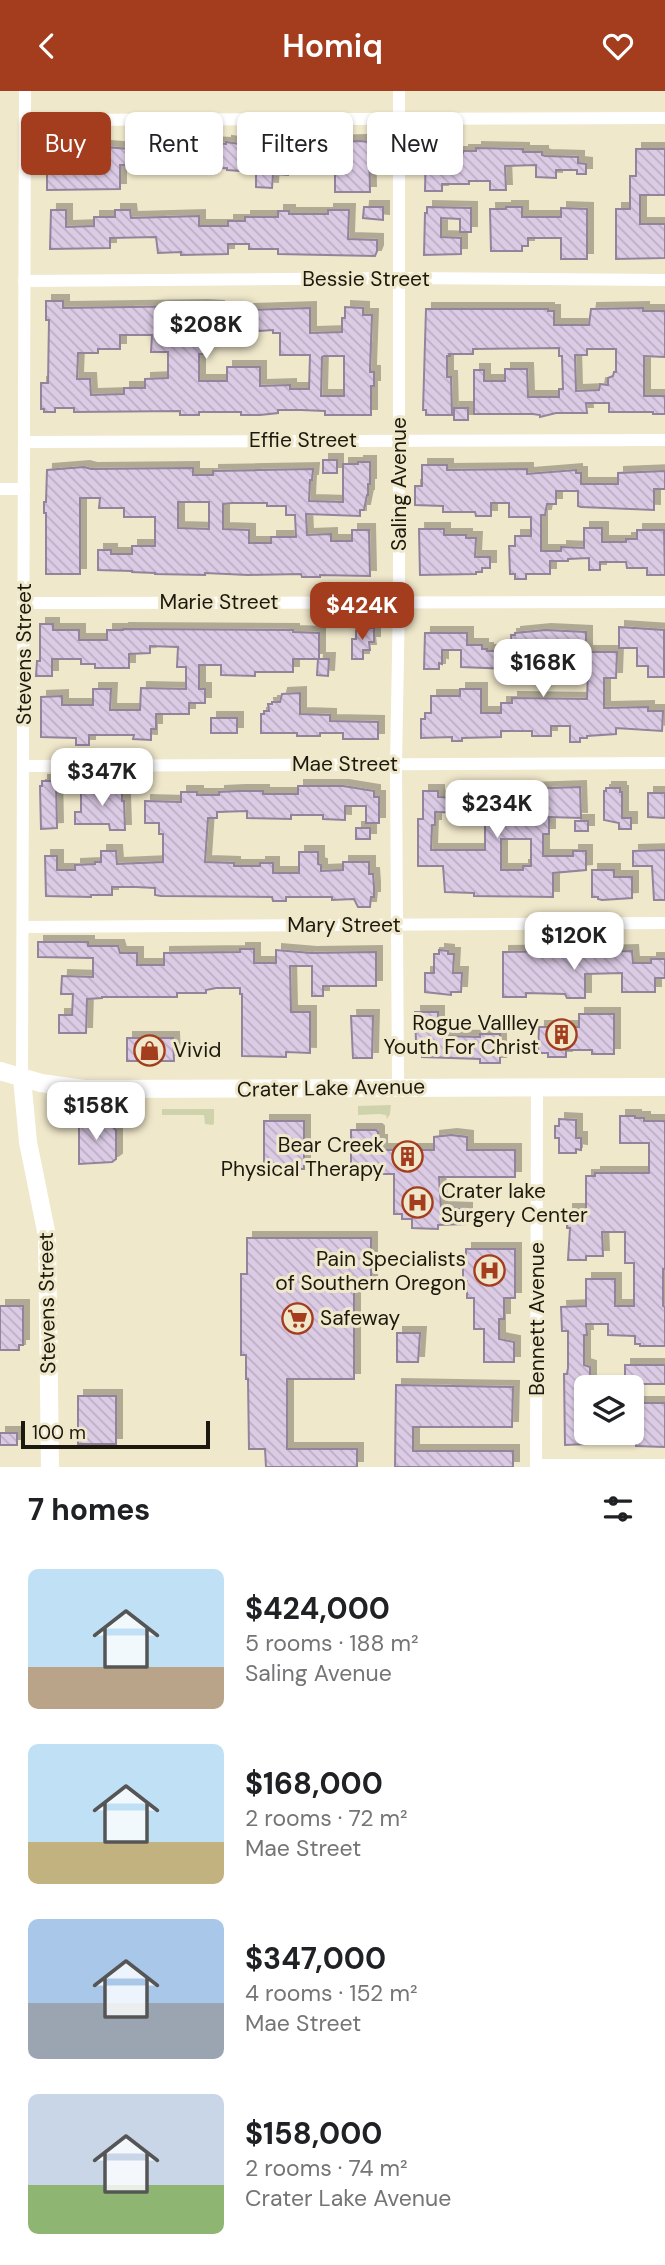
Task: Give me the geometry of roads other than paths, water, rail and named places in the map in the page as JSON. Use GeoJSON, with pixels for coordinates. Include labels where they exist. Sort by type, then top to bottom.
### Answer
{"type":"FeatureCollection","features":[{"type":"Feature","properties":{"kind":"main road","name":"Crater Lake Avenue"},"geometry":{"type":"LineString","coordinates":[[0,1071],[41,1083],[84,1089],[665,1087]]}},
{"type":"Feature","properties":{"kind":"main road","name":"Stevens Street"},"geometry":{"type":"LineString","coordinates":[[22,1078],[28,1142],[47,1236],[50,1467]]}},
{"type":"Feature","properties":{"kind":"street","name":"Stevens Street"},"geometry":{"type":"LineString","coordinates":[[25,91],[25,112]]}},
{"type":"Feature","properties":{"kind":"street","name":"Saling Avenue"},"geometry":{"type":"LineString","coordinates":[[399,91],[400,112]]}},
{"type":"Feature","properties":{"kind":"street"},"geometry":{"type":"LineString","coordinates":[[111,120],[367,118]]}},
{"type":"Feature","properties":{"kind":"street"},"geometry":{"type":"LineString","coordinates":[[463,118],[665,118]]}},
{"type":"Feature","properties":{"kind":"street","name":"Stevens Street"},"geometry":{"type":"LineString","coordinates":[[22,1078],[25,175]]}},
{"type":"Feature","properties":{"kind":"street","name":"Saling Avenue"},"geometry":{"type":"LineString","coordinates":[[398,1087],[396,764],[400,175]]}},
{"type":"Feature","properties":{"kind":"street","name":"Bessie Street"},"geometry":{"type":"LineString","coordinates":[[24,281],[399,278],[665,280]]}},
{"type":"Feature","properties":{"kind":"street","name":"Effie Street"},"geometry":{"type":"LineString","coordinates":[[24,442],[665,440]]}},
{"type":"Feature","properties":{"kind":"street"},"geometry":{"type":"LineString","coordinates":[[0,489],[24,489]]}},
{"type":"Feature","properties":{"kind":"street","name":"Marie Street"},"geometry":{"type":"LineString","coordinates":[[24,603],[665,602]]}},
{"type":"Feature","properties":{"kind":"street","name":"Mae Street"},"geometry":{"type":"LineString","coordinates":[[25,766],[665,762]]}},
{"type":"Feature","properties":{"kind":"street","name":"Mary Street"},"geometry":{"type":"LineString","coordinates":[[23,927],[665,923]]}},
{"type":"Feature","properties":{"kind":"street","name":"Bennett Avenue"},"geometry":{"type":"LineString","coordinates":[[536,1466],[537,1087]]}},
{"type":"Feature","properties":{"kind":"street"},"geometry":{"type":"LineString","coordinates":[[536,1466],[665,1465]]}},
{"type":"Feature","properties":{"kind":"place","name":"Rogue Vallley Youth For Christ"},"geometry":{"type":"Point","coordinates":[562,1035]}},
{"type":"Feature","properties":{"kind":"place","name":"Vivid"},"geometry":{"type":"Point","coordinates":[150,1050]}},
{"type":"Feature","properties":{"kind":"place","name":"Bear Creek Physical Therapy"},"geometry":{"type":"Point","coordinates":[407,1157]}},
{"type":"Feature","properties":{"kind":"place","name":"Crater lake Surgery Center"},"geometry":{"type":"Point","coordinates":[418,1203]}},
{"type":"Feature","properties":{"kind":"place","name":"Pain Specialists of Southern Oregon"},"geometry":{"type":"Point","coordinates":[489,1271]}},
{"type":"Feature","properties":{"kind":"place","name":"Safeway"},"geometry":{"type":"Point","coordinates":[297,1318]}}]}
